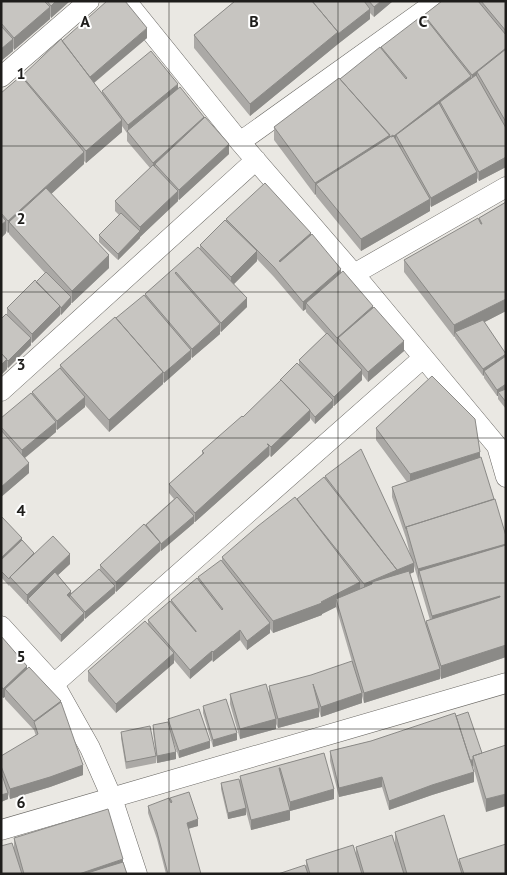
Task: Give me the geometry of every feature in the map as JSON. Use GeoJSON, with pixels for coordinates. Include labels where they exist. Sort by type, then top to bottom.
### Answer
{"type":"FeatureCollection","features":[{"type":"Feature","properties":{"kind":"street"},"geometry":{"type":"LineString","coordinates":[[1,77],[89,1]]}},
{"type":"Feature","properties":{"kind":"street"},"geometry":{"type":"LineString","coordinates":[[126,1],[240,142],[354,274],[423,358],[501,445],[506,477]]}},
{"type":"Feature","properties":{"kind":"street"},"geometry":{"type":"LineString","coordinates":[[240,142],[437,1]]}},
{"type":"Feature","properties":{"kind":"street"},"geometry":{"type":"LineString","coordinates":[[1,391],[256,160]]}},
{"type":"Feature","properties":{"kind":"street"},"geometry":{"type":"LineString","coordinates":[[354,274],[506,187]]}},
{"type":"Feature","properties":{"kind":"street"},"geometry":{"type":"LineString","coordinates":[[54,684],[423,358]]}},
{"type":"Feature","properties":{"kind":"street"},"geometry":{"type":"LineString","coordinates":[[1,626],[54,684],[90,748],[112,798],[137,874]]}},
{"type":"Feature","properties":{"kind":"street"},"geometry":{"type":"LineString","coordinates":[[1,830],[506,683]]}},
{"type":"Feature","properties":{"kind":"building"},"geometry":{"type":"Polygon","coordinates":[[[1,1],[44,1],[50,7],[14,38],[1,23],[1,1]]]}},
{"type":"Feature","properties":{"kind":"building"},"geometry":{"type":"Polygon","coordinates":[[[47,1],[56,1],[51,6],[47,1]]]}},
{"type":"Feature","properties":{"kind":"building"},"geometry":{"type":"Polygon","coordinates":[[[107,1],[125,1],[147,28],[90,77],[62,41],[107,1]]]}},
{"type":"Feature","properties":{"kind":"building"},"geometry":{"type":"Polygon","coordinates":[[[235,1],[312,1],[338,32],[250,104],[194,35],[235,1]]]}},
{"type":"Feature","properties":{"kind":"building"},"geometry":{"type":"Polygon","coordinates":[[[312,1],[364,1],[370,9],[338,34],[312,1]]]}},
{"type":"Feature","properties":{"kind":"building"},"geometry":{"type":"Polygon","coordinates":[[[369,1],[381,1],[374,7],[369,1]]]}},
{"type":"Feature","properties":{"kind":"building"},"geometry":{"type":"Polygon","coordinates":[[[442,1],[478,1],[506,35],[506,48],[472,75],[424,15],[442,1]]]}},
{"type":"Feature","properties":{"kind":"building"},"geometry":{"type":"Polygon","coordinates":[[[481,1],[506,1],[506,31],[481,1]]]}},
{"type":"Feature","properties":{"kind":"building"},"geometry":{"type":"Polygon","coordinates":[[[423,15],[471,76],[391,137],[340,79],[380,47],[406,79],[381,47],[423,15]]]}},
{"type":"Feature","properties":{"kind":"building"},"geometry":{"type":"Polygon","coordinates":[[[1,26],[13,39],[1,49],[1,26]]]}},
{"type":"Feature","properties":{"kind":"building"},"geometry":{"type":"Polygon","coordinates":[[[61,39],[122,120],[86,151],[22,76],[61,39]]]}},
{"type":"Feature","properties":{"kind":"building"},"geometry":{"type":"Polygon","coordinates":[[[506,49],[506,122],[477,72],[506,49]]]}},
{"type":"Feature","properties":{"kind":"building"},"geometry":{"type":"Polygon","coordinates":[[[151,51],[178,84],[128,125],[102,91],[151,51]]]}},
{"type":"Feature","properties":{"kind":"building"},"geometry":{"type":"Polygon","coordinates":[[[476,75],[506,128],[506,157],[479,172],[440,102],[476,75]]]}},
{"type":"Feature","properties":{"kind":"building"},"geometry":{"type":"Polygon","coordinates":[[[21,76],[84,152],[8,221],[1,213],[1,93],[21,76]]]}},
{"type":"Feature","properties":{"kind":"building"},"geometry":{"type":"Polygon","coordinates":[[[339,78],[390,135],[315,183],[274,127],[339,78]]]}},
{"type":"Feature","properties":{"kind":"building"},"geometry":{"type":"Polygon","coordinates":[[[180,87],[204,117],[153,163],[127,131],[180,87]]]}},
{"type":"Feature","properties":{"kind":"building"},"geometry":{"type":"Polygon","coordinates":[[[439,103],[477,172],[431,198],[396,135],[439,103]]]}},
{"type":"Feature","properties":{"kind":"building"},"geometry":{"type":"Polygon","coordinates":[[[205,117],[229,144],[179,190],[155,164],[205,117]]]}},
{"type":"Feature","properties":{"kind":"building"},"geometry":{"type":"Polygon","coordinates":[[[393,135],[430,199],[361,239],[316,184],[393,135]]]}},
{"type":"Feature","properties":{"kind":"building"},"geometry":{"type":"Polygon","coordinates":[[[153,165],[178,191],[140,227],[115,201],[153,165]]]}},
{"type":"Feature","properties":{"kind":"building"},"geometry":{"type":"Polygon","coordinates":[[[265,183],[311,233],[279,261],[312,234],[341,269],[303,302],[274,267],[226,219],[265,183]]]}},
{"type":"Feature","properties":{"kind":"building"},"geometry":{"type":"Polygon","coordinates":[[[46,188],[109,255],[72,291],[9,222],[46,188]]]}},
{"type":"Feature","properties":{"kind":"building"},"geometry":{"type":"Polygon","coordinates":[[[506,202],[506,299],[454,325],[404,260],[478,218],[482,224],[479,218],[506,202]]]}},
{"type":"Feature","properties":{"kind":"building"},"geometry":{"type":"Polygon","coordinates":[[[121,213],[140,231],[118,254],[99,235],[121,213]]]}},
{"type":"Feature","properties":{"kind":"building"},"geometry":{"type":"Polygon","coordinates":[[[1,215],[6,221],[1,225],[1,215]]]}},
{"type":"Feature","properties":{"kind":"building"},"geometry":{"type":"Polygon","coordinates":[[[225,220],[257,251],[231,277],[200,245],[225,220]]]}},
{"type":"Feature","properties":{"kind":"building"},"geometry":{"type":"Polygon","coordinates":[[[198,247],[247,298],[221,323],[176,272],[220,324],[192,349],[145,294],[198,247]]]}},
{"type":"Feature","properties":{"kind":"building"},"geometry":{"type":"Polygon","coordinates":[[[343,271],[373,306],[337,338],[306,303],[343,271]]]}},
{"type":"Feature","properties":{"kind":"building"},"geometry":{"type":"Polygon","coordinates":[[[46,272],[71,297],[61,308],[36,282],[46,272]]]}},
{"type":"Feature","properties":{"kind":"building"},"geometry":{"type":"Polygon","coordinates":[[[35,280],[60,306],[32,334],[7,308],[35,280]]]}},
{"type":"Feature","properties":{"kind":"building"},"geometry":{"type":"Polygon","coordinates":[[[144,295],[191,350],[164,373],[116,318],[144,295]]]}},
{"type":"Feature","properties":{"kind":"building"},"geometry":{"type":"Polygon","coordinates":[[[374,307],[404,341],[368,372],[338,338],[374,307]]]}},
{"type":"Feature","properties":{"kind":"building"},"geometry":{"type":"Polygon","coordinates":[[[6,314],[31,338],[8,361],[1,353],[1,319],[6,314]]]}},
{"type":"Feature","properties":{"kind":"building"},"geometry":{"type":"Polygon","coordinates":[[[115,317],[163,372],[109,420],[60,365],[115,317]]]}},
{"type":"Feature","properties":{"kind":"building"},"geometry":{"type":"Polygon","coordinates":[[[483,320],[506,354],[483,369],[455,332],[483,320]]]}},
{"type":"Feature","properties":{"kind":"building"},"geometry":{"type":"Polygon","coordinates":[[[327,333],[362,370],[334,397],[299,360],[327,333]]]}},
{"type":"Feature","properties":{"kind":"building"},"geometry":{"type":"Polygon","coordinates":[[[1,353],[7,359],[1,365],[1,353]]]}},
{"type":"Feature","properties":{"kind":"building"},"geometry":{"type":"Polygon","coordinates":[[[506,356],[506,384],[497,390],[484,371],[506,356]]]}},
{"type":"Feature","properties":{"kind":"building"},"geometry":{"type":"Polygon","coordinates":[[[297,363],[333,400],[315,417],[280,380],[297,363]]]}},
{"type":"Feature","properties":{"kind":"building"},"geometry":{"type":"Polygon","coordinates":[[[60,368],[85,397],[57,421],[32,392],[60,368]]]}},
{"type":"Feature","properties":{"kind":"building"},"geometry":{"type":"Polygon","coordinates":[[[432,376],[475,419],[480,452],[410,474],[376,428],[432,376]]]}},
{"type":"Feature","properties":{"kind":"building"},"geometry":{"type":"Polygon","coordinates":[[[281,380],[310,410],[271,447],[267,444],[269,446],[195,513],[169,484],[204,453],[202,451],[243,417],[281,380]]]}},
{"type":"Feature","properties":{"kind":"building"},"geometry":{"type":"Polygon","coordinates":[[[506,389],[506,402],[498,392],[506,389]]]}},
{"type":"Feature","properties":{"kind":"building"},"geometry":{"type":"Polygon","coordinates":[[[31,393],[56,422],[22,450],[1,427],[1,418],[31,393]]]}},
{"type":"Feature","properties":{"kind":"building"},"geometry":{"type":"Polygon","coordinates":[[[1,430],[29,463],[1,487],[1,430]]]}},
{"type":"Feature","properties":{"kind":"building"},"geometry":{"type":"Polygon","coordinates":[[[361,449],[414,563],[397,570],[325,476],[361,449]]]}},
{"type":"Feature","properties":{"kind":"building"},"geometry":{"type":"Polygon","coordinates":[[[481,457],[494,499],[406,527],[406,529],[392,487],[481,457]]]}},
{"type":"Feature","properties":{"kind":"building"},"geometry":{"type":"Polygon","coordinates":[[[324,477],[397,570],[364,584],[313,520],[297,499],[324,477]]]}},
{"type":"Feature","properties":{"kind":"building"},"geometry":{"type":"Polygon","coordinates":[[[177,497],[194,516],[161,544],[146,525],[177,497]]]}},
{"type":"Feature","properties":{"kind":"building"},"geometry":{"type":"Polygon","coordinates":[[[295,497],[360,582],[322,603],[273,621],[222,557],[295,497]]]}},
{"type":"Feature","properties":{"kind":"building"},"geometry":{"type":"Polygon","coordinates":[[[495,499],[506,536],[506,544],[418,569],[406,527],[495,499]]]}},
{"type":"Feature","properties":{"kind":"building"},"geometry":{"type":"Polygon","coordinates":[[[1,516],[22,538],[1,558],[1,516]]]}},
{"type":"Feature","properties":{"kind":"building"},"geometry":{"type":"Polygon","coordinates":[[[144,524],[160,542],[116,582],[100,565],[144,524]]]}},
{"type":"Feature","properties":{"kind":"building"},"geometry":{"type":"Polygon","coordinates":[[[53,536],[70,554],[27,595],[10,577],[53,536]]]}},
{"type":"Feature","properties":{"kind":"building"},"geometry":{"type":"Polygon","coordinates":[[[22,540],[34,553],[9,579],[1,571],[1,560],[22,540]]]}},
{"type":"Feature","properties":{"kind":"building"},"geometry":{"type":"Polygon","coordinates":[[[506,545],[506,645],[441,666],[426,621],[500,596],[432,616],[419,571],[506,545]]]}},
{"type":"Feature","properties":{"kind":"building"},"geometry":{"type":"Polygon","coordinates":[[[221,560],[270,623],[247,641],[240,630],[190,670],[148,620],[170,601],[196,632],[171,600],[197,578],[222,610],[198,577],[221,560]]]}},
{"type":"Feature","properties":{"kind":"building"},"geometry":{"type":"Polygon","coordinates":[[[99,569],[115,586],[85,612],[70,595],[99,569]]]}},
{"type":"Feature","properties":{"kind":"building"},"geometry":{"type":"Polygon","coordinates":[[[409,571],[440,669],[364,693],[336,599],[372,584],[372,582],[409,571]]]}},
{"type":"Feature","properties":{"kind":"building"},"geometry":{"type":"Polygon","coordinates":[[[55,572],[71,591],[67,595],[84,613],[61,635],[28,599],[55,572]]]}},
{"type":"Feature","properties":{"kind":"building"},"geometry":{"type":"Polygon","coordinates":[[[145,621],[174,653],[116,704],[88,671],[145,621]]]}},
{"type":"Feature","properties":{"kind":"building"},"geometry":{"type":"Polygon","coordinates":[[[1,636],[27,666],[3,689],[1,686],[1,636]]]}},
{"type":"Feature","properties":{"kind":"building"},"geometry":{"type":"Polygon","coordinates":[[[352,661],[362,693],[321,707],[313,684],[319,708],[278,719],[269,686],[311,675],[352,661]]]}},
{"type":"Feature","properties":{"kind":"building"},"geometry":{"type":"Polygon","coordinates":[[[29,667],[61,701],[34,721],[5,689],[29,667]]]}},
{"type":"Feature","properties":{"kind":"building"},"geometry":{"type":"Polygon","coordinates":[[[266,684],[276,719],[240,729],[230,694],[266,684]]]}},
{"type":"Feature","properties":{"kind":"building"},"geometry":{"type":"Polygon","coordinates":[[[226,699],[237,733],[213,740],[203,706],[226,699]]]}},
{"type":"Feature","properties":{"kind":"building"},"geometry":{"type":"Polygon","coordinates":[[[61,702],[83,765],[10,789],[1,766],[1,756],[38,734],[34,722],[61,702]]]}},
{"type":"Feature","properties":{"kind":"building"},"geometry":{"type":"Polygon","coordinates":[[[199,709],[210,741],[179,751],[168,719],[199,709]]]}},
{"type":"Feature","properties":{"kind":"building"},"geometry":{"type":"Polygon","coordinates":[[[468,712],[482,753],[473,756],[473,760],[470,760],[456,716],[468,712]]]}},
{"type":"Feature","properties":{"kind":"building"},"geometry":{"type":"Polygon","coordinates":[[[455,713],[474,772],[389,801],[382,777],[339,788],[330,751],[371,741],[455,713]]]}},
{"type":"Feature","properties":{"kind":"building"},"geometry":{"type":"Polygon","coordinates":[[[168,722],[176,752],[157,756],[153,725],[168,722]]]}},
{"type":"Feature","properties":{"kind":"building"},"geometry":{"type":"Polygon","coordinates":[[[150,726],[156,756],[126,762],[121,732],[150,726]]]}},
{"type":"Feature","properties":{"kind":"building"},"geometry":{"type":"Polygon","coordinates":[[[506,745],[506,794],[486,799],[473,756],[506,745]]]}},
{"type":"Feature","properties":{"kind":"building"},"geometry":{"type":"Polygon","coordinates":[[[324,753],[334,789],[290,802],[279,768],[290,810],[251,820],[240,776],[324,753]]]}},
{"type":"Feature","properties":{"kind":"building"},"geometry":{"type":"Polygon","coordinates":[[[1,772],[8,793],[1,795],[1,772]]]}},
{"type":"Feature","properties":{"kind":"building"},"geometry":{"type":"Polygon","coordinates":[[[239,779],[246,808],[228,813],[221,783],[239,779]]]}},
{"type":"Feature","properties":{"kind":"building"},"geometry":{"type":"Polygon","coordinates":[[[189,792],[198,819],[187,823],[201,874],[168,874],[148,806],[169,798],[171,803],[170,798],[189,792]]]}},
{"type":"Feature","properties":{"kind":"building"},"geometry":{"type":"Polygon","coordinates":[[[108,809],[123,859],[79,874],[24,874],[14,838],[108,809]]]}},
{"type":"Feature","properties":{"kind":"building"},"geometry":{"type":"Polygon","coordinates":[[[444,815],[462,874],[407,874],[395,832],[444,815]]]}},
{"type":"Feature","properties":{"kind":"building"},"geometry":{"type":"Polygon","coordinates":[[[392,835],[404,874],[364,874],[356,847],[392,835]]]}},
{"type":"Feature","properties":{"kind":"building"},"geometry":{"type":"Polygon","coordinates":[[[12,843],[22,874],[1,874],[1,846],[12,843]]]}},
{"type":"Feature","properties":{"kind":"building"},"geometry":{"type":"Polygon","coordinates":[[[506,844],[506,874],[464,874],[459,859],[506,844]]]}},
{"type":"Feature","properties":{"kind":"building"},"geometry":{"type":"Polygon","coordinates":[[[353,845],[362,874],[310,874],[306,860],[353,845]]]}},
{"type":"Feature","properties":{"kind":"building"},"geometry":{"type":"Polygon","coordinates":[[[123,862],[127,874],[84,874],[123,862]]]}},
{"type":"Feature","properties":{"kind":"building"},"geometry":{"type":"Polygon","coordinates":[[[305,865],[308,874],[278,874],[305,865]]]}}]}
